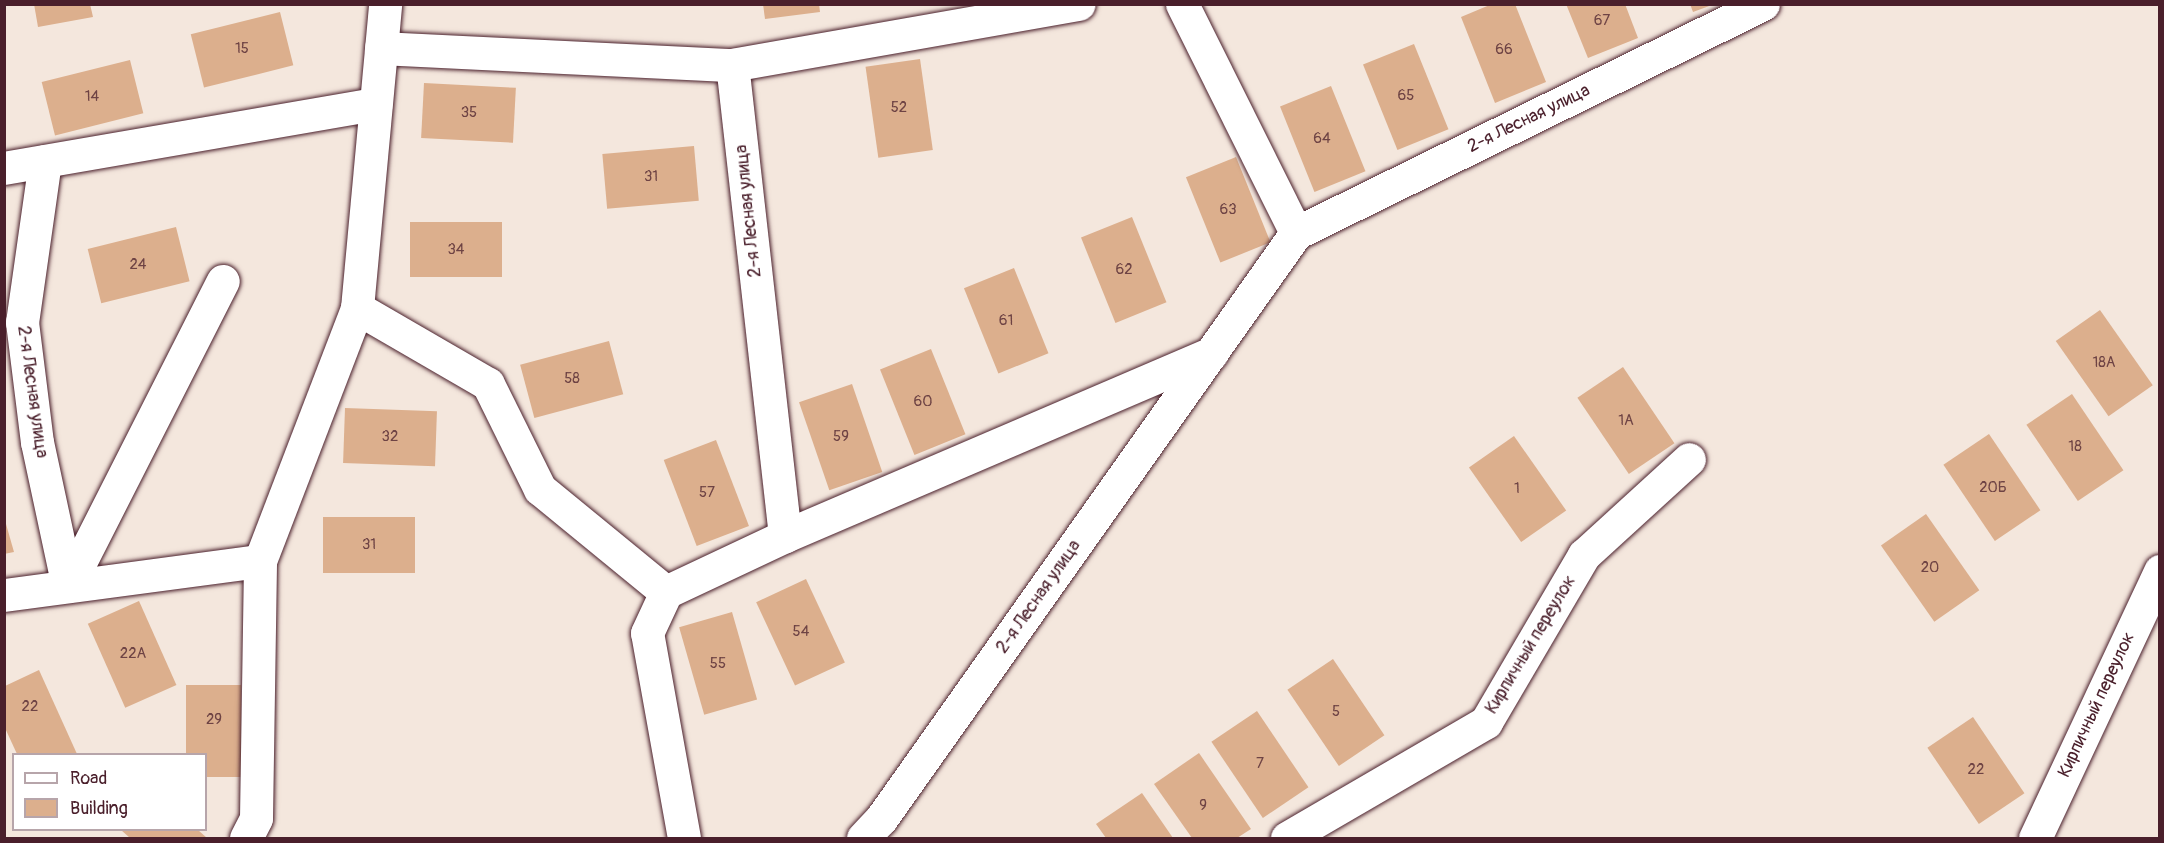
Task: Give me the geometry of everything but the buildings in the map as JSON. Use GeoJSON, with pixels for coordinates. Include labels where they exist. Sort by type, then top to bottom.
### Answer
{"type":"FeatureCollection","features":[{"type":"Feature","properties":{"kind":"street"},"geometry":{"type":"LineString","coordinates":[[246,838],[256,818],[260,561],[357,308],[385,4]]}},
{"type":"Feature","properties":{"kind":"street"},"geometry":{"type":"LineString","coordinates":[[381,48],[732,65],[1079,4]]}},
{"type":"Feature","properties":{"kind":"street"},"geometry":{"type":"LineString","coordinates":[[1182,4],[1296,233]]}},
{"type":"Feature","properties":{"kind":"street","name":"2-я Лесная улица"},"geometry":{"type":"LineString","coordinates":[[863,838],[881,819],[1296,233],[1763,4]]}},
{"type":"Feature","properties":{"kind":"street","name":"2-я Лесная улица"},"geometry":{"type":"LineString","coordinates":[[732,65],[786,536]]}},
{"type":"Feature","properties":{"kind":"street"},"geometry":{"type":"LineString","coordinates":[[4,168],[376,104]]}},
{"type":"Feature","properties":{"kind":"street","name":"2-я Лесная улица"},"geometry":{"type":"LineString","coordinates":[[45,161],[22,322],[37,442],[68,586]]}},
{"type":"Feature","properties":{"kind":"street"},"geometry":{"type":"LineString","coordinates":[[68,586],[223,281]]}},
{"type":"Feature","properties":{"kind":"street"},"geometry":{"type":"LineString","coordinates":[[357,308],[488,384],[540,489],[666,592]]}},
{"type":"Feature","properties":{"kind":"street"},"geometry":{"type":"LineString","coordinates":[[684,838],[647,633],[666,592],[786,536],[1212,353]]}},
{"type":"Feature","properties":{"kind":"street","name":"Кирпичный переулок"},"geometry":{"type":"LineString","coordinates":[[1287,838],[1486,722],[1584,555],[1689,459]]}},
{"type":"Feature","properties":{"kind":"street"},"geometry":{"type":"LineString","coordinates":[[4,595],[260,561]]}},
{"type":"Feature","properties":{"kind":"street","name":"Кирпичный переулок"},"geometry":{"type":"LineString","coordinates":[[2035,838],[2160,571]]}}]}
